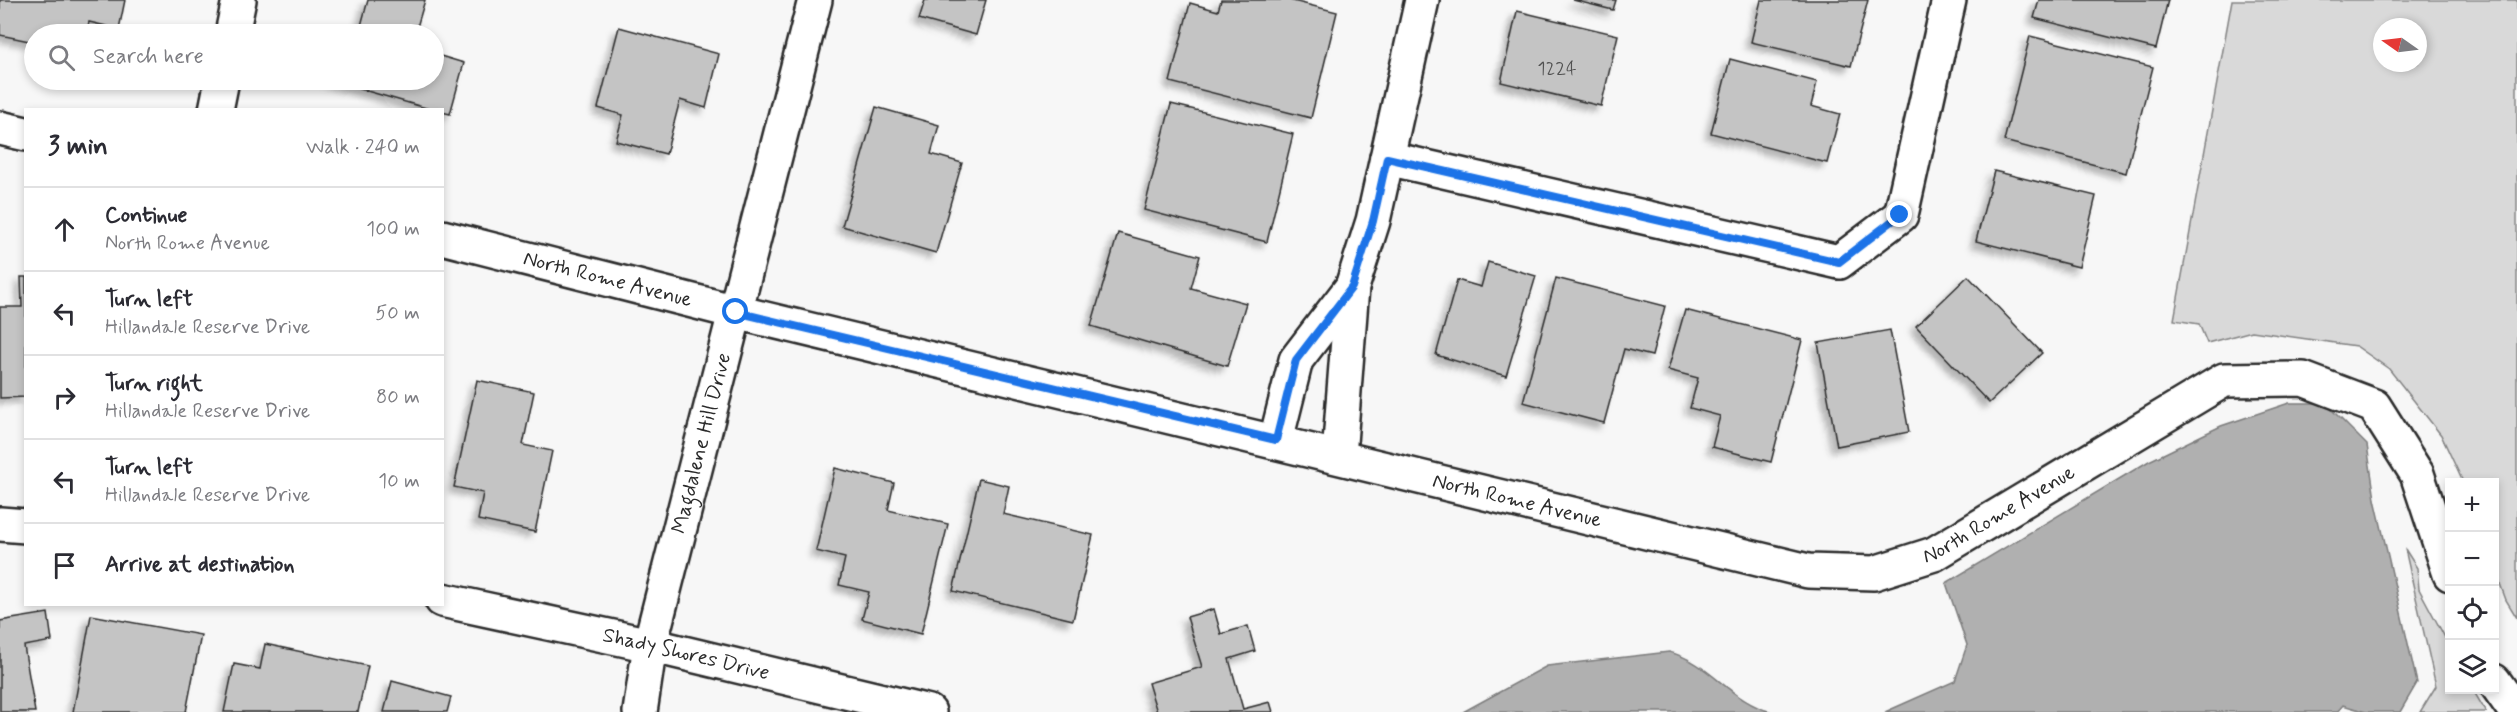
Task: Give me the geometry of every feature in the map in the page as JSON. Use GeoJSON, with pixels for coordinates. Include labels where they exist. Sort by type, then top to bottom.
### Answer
{"type":"FeatureCollection","features":[{"type":"Feature","properties":{"kind":"street"},"geometry":{"type":"LineString","coordinates":[[234,24],[239,0]]}},
{"type":"Feature","properties":{"kind":"street","name":"Magdalene Hill Drive"},"geometry":{"type":"LineString","coordinates":[[640,712],[650,645],[814,0]]}},
{"type":"Feature","properties":{"kind":"street"},"geometry":{"type":"LineString","coordinates":[[1339,456],[1352,287],[1373,221],[1422,0]]}},
{"type":"Feature","properties":{"kind":"street"},"geometry":{"type":"LineString","coordinates":[[1387,158],[1839,262],[1900,215],[1949,0]]}},
{"type":"Feature","properties":{"kind":"street"},"geometry":{"type":"LineString","coordinates":[[216,108],[220,90]]}},
{"type":"Feature","properties":{"kind":"street"},"geometry":{"type":"LineString","coordinates":[[0,128],[24,134]]}},
{"type":"Feature","properties":{"kind":"street","name":"North Rome Avenue"},"geometry":{"type":"LineString","coordinates":[[444,238],[736,312],[1276,440],[1808,571],[1874,573],[1934,554],[2224,380],[2303,378],[2374,406],[2417,474],[2445,559]]}},
{"type":"Feature","properties":{"kind":"street"},"geometry":{"type":"LineString","coordinates":[[1276,440],[1296,360],[1352,287]]}},
{"type":"Feature","properties":{"kind":"street"},"geometry":{"type":"LineString","coordinates":[[0,524],[24,526]]}},
{"type":"Feature","properties":{"kind":"street","name":"Shady Shores Drive"},"geometry":{"type":"LineString","coordinates":[[444,600],[650,645],[929,712]]}},
{"type":"Feature","properties":{"kind":"street"},"geometry":{"type":"LineString","coordinates":[[2499,688],[2516,712]]}},
{"type":"Feature","properties":{"kind":"shaded area"},"geometry":{"type":"Polygon","coordinates":[[[2232,0],[2517,0],[2517,618],[2506,600],[2499,581],[2499,478],[2461,478],[2441,435],[2389,369],[2356,346],[2252,331],[2207,343],[2199,324],[2174,320],[2232,0]]]}},
{"type":"Feature","properties":{"kind":"shaded area"},"geometry":{"type":"Polygon","coordinates":[[[2289,403],[2325,403],[2367,445],[2375,499],[2417,683],[2400,712],[2366,712],[2343,705],[2337,712],[1885,712],[1955,681],[1967,645],[1946,583],[2149,461],[2221,426],[2289,403]]]}},
{"type":"Feature","properties":{"kind":"shaded area"},"geometry":{"type":"Polygon","coordinates":[[[2405,549],[2417,568],[2419,589],[2445,638],[2445,694],[2475,694],[2486,712],[2420,712],[2436,686],[2405,549]]]}},
{"type":"Feature","properties":{"kind":"shaded area"},"geometry":{"type":"Polygon","coordinates":[[[1669,652],[1697,665],[1744,700],[1772,712],[1463,712],[1547,666],[1669,652]]]}},
{"type":"Feature","properties":{"kind":"building"},"geometry":{"type":"Polygon","coordinates":[[[0,0],[125,0],[120,24],[89,22],[88,24],[24,24],[24,40],[0,35],[0,0]]]}},
{"type":"Feature","properties":{"kind":"building"},"geometry":{"type":"Polygon","coordinates":[[[368,0],[425,0],[418,24],[361,24],[368,0]]]}},
{"type":"Feature","properties":{"kind":"building"},"geometry":{"type":"Polygon","coordinates":[[[925,0],[986,0],[976,35],[919,19],[925,0]]]}},
{"type":"Feature","properties":{"kind":"building"},"geometry":{"type":"Polygon","coordinates":[[[1221,0],[1289,0],[1337,12],[1311,118],[1170,82],[1190,3],[1218,11],[1221,0]]]}},
{"type":"Feature","properties":{"kind":"building"},"geometry":{"type":"Polygon","coordinates":[[[1573,0],[1616,0],[1613,10],[1573,0]]]}},
{"type":"Feature","properties":{"kind":"building"},"geometry":{"type":"Polygon","coordinates":[[[1761,0],[1868,0],[1851,66],[1751,42],[1761,0]]]}},
{"type":"Feature","properties":{"kind":"building"},"geometry":{"type":"Polygon","coordinates":[[[2039,0],[2168,0],[2156,49],[2034,18],[2039,0]]]}},
{"type":"Feature","properties":{"kind":"building"},"geometry":{"type":"Polygon","coordinates":[[[1517,11],[1618,35],[1601,106],[1501,82],[1517,11]]]}},
{"type":"Feature","properties":{"kind":"building"},"geometry":{"type":"Polygon","coordinates":[[[619,27],[719,54],[706,108],[680,100],[666,154],[616,141],[623,115],[598,108],[619,27]]]}},
{"type":"Feature","properties":{"kind":"building"},"geometry":{"type":"Polygon","coordinates":[[[2030,36],[2153,67],[2126,173],[2004,141],[2030,36]]]}},
{"type":"Feature","properties":{"kind":"building"},"geometry":{"type":"Polygon","coordinates":[[[444,57],[464,63],[450,114],[444,112],[444,108],[426,108],[364,90],[444,90],[444,57]]]}},
{"type":"Feature","properties":{"kind":"building"},"geometry":{"type":"Polygon","coordinates":[[[1730,59],[1817,82],[1811,106],[1840,114],[1827,163],[1711,133],[1730,59]]]}},
{"type":"Feature","properties":{"kind":"building"},"geometry":{"type":"Polygon","coordinates":[[[1171,104],[1293,134],[1267,242],[1144,210],[1171,104]]]}},
{"type":"Feature","properties":{"kind":"building"},"geometry":{"type":"Polygon","coordinates":[[[876,107],[939,125],[931,154],[962,163],[936,253],[842,226],[876,107]]]}},
{"type":"Feature","properties":{"kind":"building"},"geometry":{"type":"Polygon","coordinates":[[[1994,171],[2096,196],[2079,267],[1976,241],[1994,171]]]}},
{"type":"Feature","properties":{"kind":"building"},"geometry":{"type":"Polygon","coordinates":[[[1118,233],[1200,256],[1191,288],[1246,303],[1227,366],[1091,326],[1118,233]]]}},
{"type":"Feature","properties":{"kind":"building"},"geometry":{"type":"Polygon","coordinates":[[[1488,262],[1536,276],[1506,376],[1436,355],[1457,280],[1481,287],[1488,262]]]}},
{"type":"Feature","properties":{"kind":"building"},"geometry":{"type":"Polygon","coordinates":[[[1968,276],[2042,353],[1989,403],[1916,326],[1968,276]]]}},
{"type":"Feature","properties":{"kind":"building"},"geometry":{"type":"Polygon","coordinates":[[[21,277],[24,277],[24,397],[0,398],[0,307],[22,307],[21,277]]]}},
{"type":"Feature","properties":{"kind":"building"},"geometry":{"type":"Polygon","coordinates":[[[1556,278],[1665,306],[1652,356],[1624,349],[1604,423],[1523,402],[1556,278]]]}},
{"type":"Feature","properties":{"kind":"building"},"geometry":{"type":"Polygon","coordinates":[[[1685,310],[1802,340],[1771,462],[1712,447],[1720,416],[1690,408],[1698,378],[1668,370],[1685,310]]]}},
{"type":"Feature","properties":{"kind":"building"},"geometry":{"type":"Polygon","coordinates":[[[1890,330],[1909,432],[1837,446],[1818,343],[1890,330]]]}},
{"type":"Feature","properties":{"kind":"building"},"geometry":{"type":"Polygon","coordinates":[[[477,380],[534,392],[523,445],[552,451],[535,532],[478,520],[483,493],[454,487],[477,380]]]}},
{"type":"Feature","properties":{"kind":"building"},"geometry":{"type":"Polygon","coordinates":[[[835,468],[894,483],[888,510],[948,524],[921,634],[862,619],[869,592],[839,585],[845,558],[816,551],[835,468]]]}},
{"type":"Feature","properties":{"kind":"building"},"geometry":{"type":"Polygon","coordinates":[[[979,479],[1009,486],[1003,514],[1093,535],[1073,620],[953,591],[979,479]]]}},
{"type":"Feature","properties":{"kind":"building"},"geometry":{"type":"Polygon","coordinates":[[[1214,609],[1221,634],[1248,626],[1255,651],[1229,659],[1243,709],[1270,702],[1273,712],[1157,712],[1148,683],[1202,667],[1187,617],[1214,609]]]}},
{"type":"Feature","properties":{"kind":"building"},"geometry":{"type":"Polygon","coordinates":[[[48,613],[52,641],[24,646],[35,712],[0,712],[0,621],[48,613]]]}},
{"type":"Feature","properties":{"kind":"building"},"geometry":{"type":"Polygon","coordinates":[[[91,615],[201,635],[186,712],[73,712],[91,615]]]}},
{"type":"Feature","properties":{"kind":"building"},"geometry":{"type":"Polygon","coordinates":[[[265,644],[368,666],[358,712],[224,712],[234,664],[260,669],[265,644]]]}},
{"type":"Feature","properties":{"kind":"building"},"geometry":{"type":"Polygon","coordinates":[[[392,681],[451,697],[447,712],[384,712],[392,681]]]}},
{"type":"Feature","properties":{"kind":"route"},"geometry":{"type":"LineString","coordinates":[[736,312],[1276,440],[1296,360],[1352,287],[1373,221],[1387,158],[1839,262],[1900,215]]}}]}
